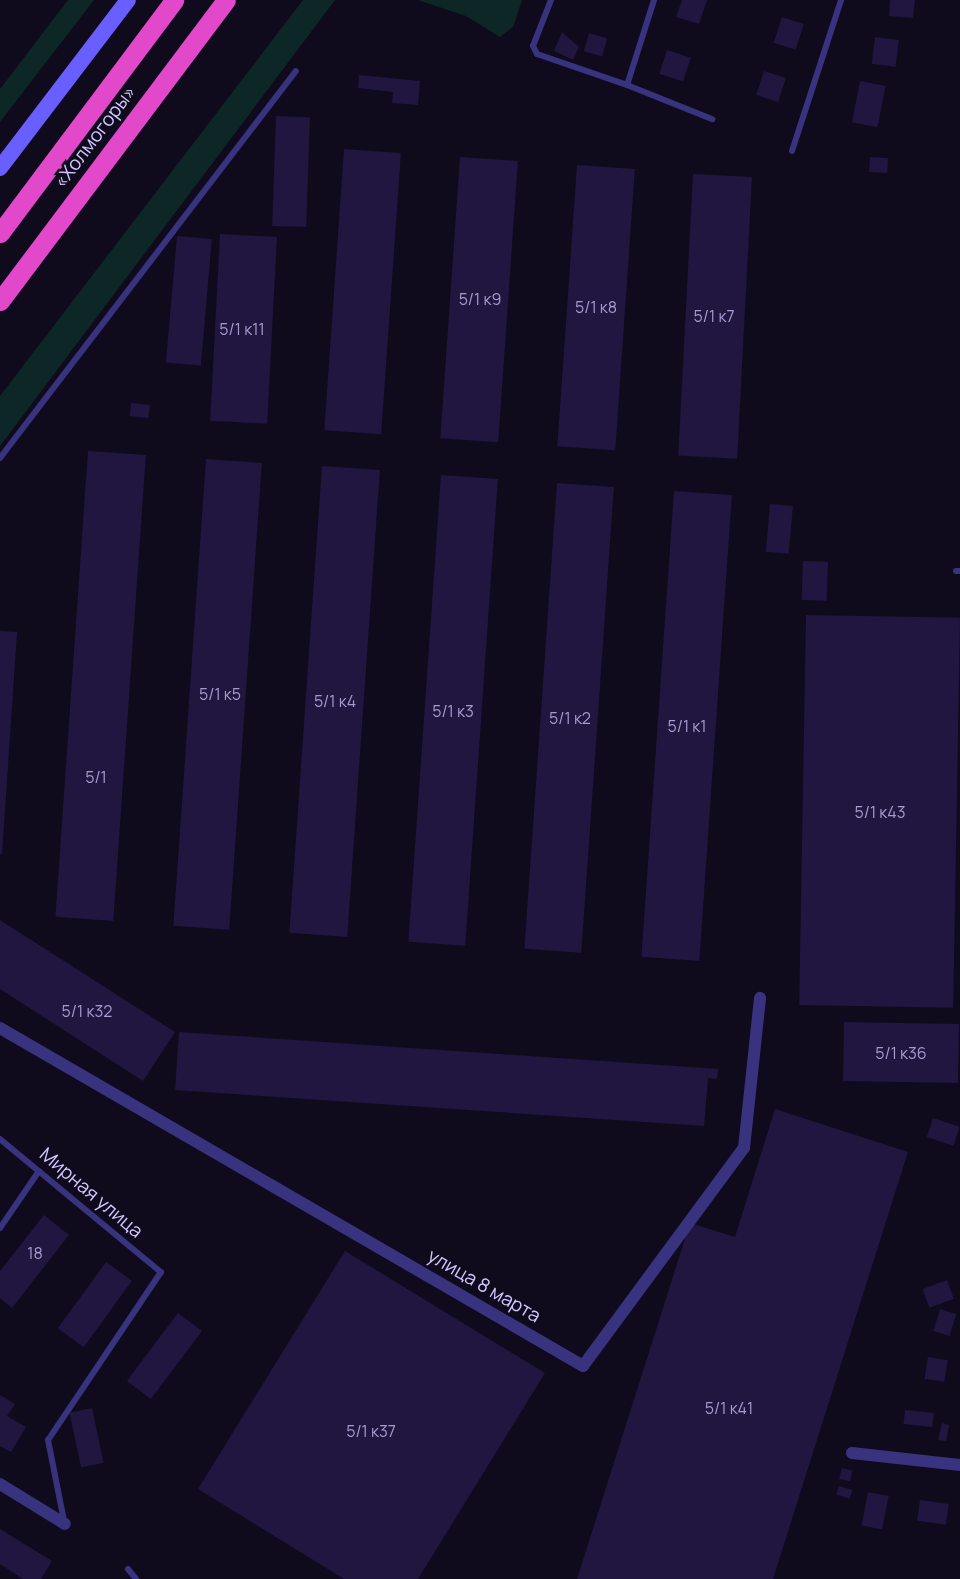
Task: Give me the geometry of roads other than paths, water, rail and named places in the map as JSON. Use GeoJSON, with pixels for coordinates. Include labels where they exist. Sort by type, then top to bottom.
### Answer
{"type":"FeatureCollection","features":[{"type":"Feature","properties":{"kind":"highway","name":"«Холмогоры»"},"geometry":{"type":"LineString","coordinates":[[0,233],[174,0]]}},
{"type":"Feature","properties":{"kind":"highway","name":"«Холмогоры»"},"geometry":{"type":"LineString","coordinates":[[0,301],[226,0]]}},
{"type":"Feature","properties":{"kind":"main road"},"geometry":{"type":"LineString","coordinates":[[0,168],[128,0]]}},
{"type":"Feature","properties":{"kind":"street","name":"улица 8 марта"},"geometry":{"type":"LineString","coordinates":[[0,1028],[583,1366],[744,1148],[760,998]]}},
{"type":"Feature","properties":{"kind":"street"},"geometry":{"type":"LineString","coordinates":[[852,1453],[960,1465]]}},
{"type":"Feature","properties":{"kind":"street"},"geometry":{"type":"LineString","coordinates":[[0,1484],[65,1524]]}},
{"type":"Feature","properties":{"kind":"lane"},"geometry":{"type":"LineString","coordinates":[[551,0],[533,46],[537,54],[712,119]]}},
{"type":"Feature","properties":{"kind":"lane"},"geometry":{"type":"LineString","coordinates":[[626,85],[654,0]]}},
{"type":"Feature","properties":{"kind":"lane"},"geometry":{"type":"LineString","coordinates":[[792,151],[841,0]]}},
{"type":"Feature","properties":{"kind":"lane"},"geometry":{"type":"LineString","coordinates":[[0,458],[296,71]]}},
{"type":"Feature","properties":{"kind":"lane","name":"Мирная улица"},"geometry":{"type":"LineString","coordinates":[[0,1139],[161,1272],[48,1440],[65,1524]]}},
{"type":"Feature","properties":{"kind":"lane"},"geometry":{"type":"LineString","coordinates":[[0,1228],[40,1171]]}},
{"type":"Feature","properties":{"kind":"lane"},"geometry":{"type":"LineString","coordinates":[[128,1569],[136,1579]]}}]}
